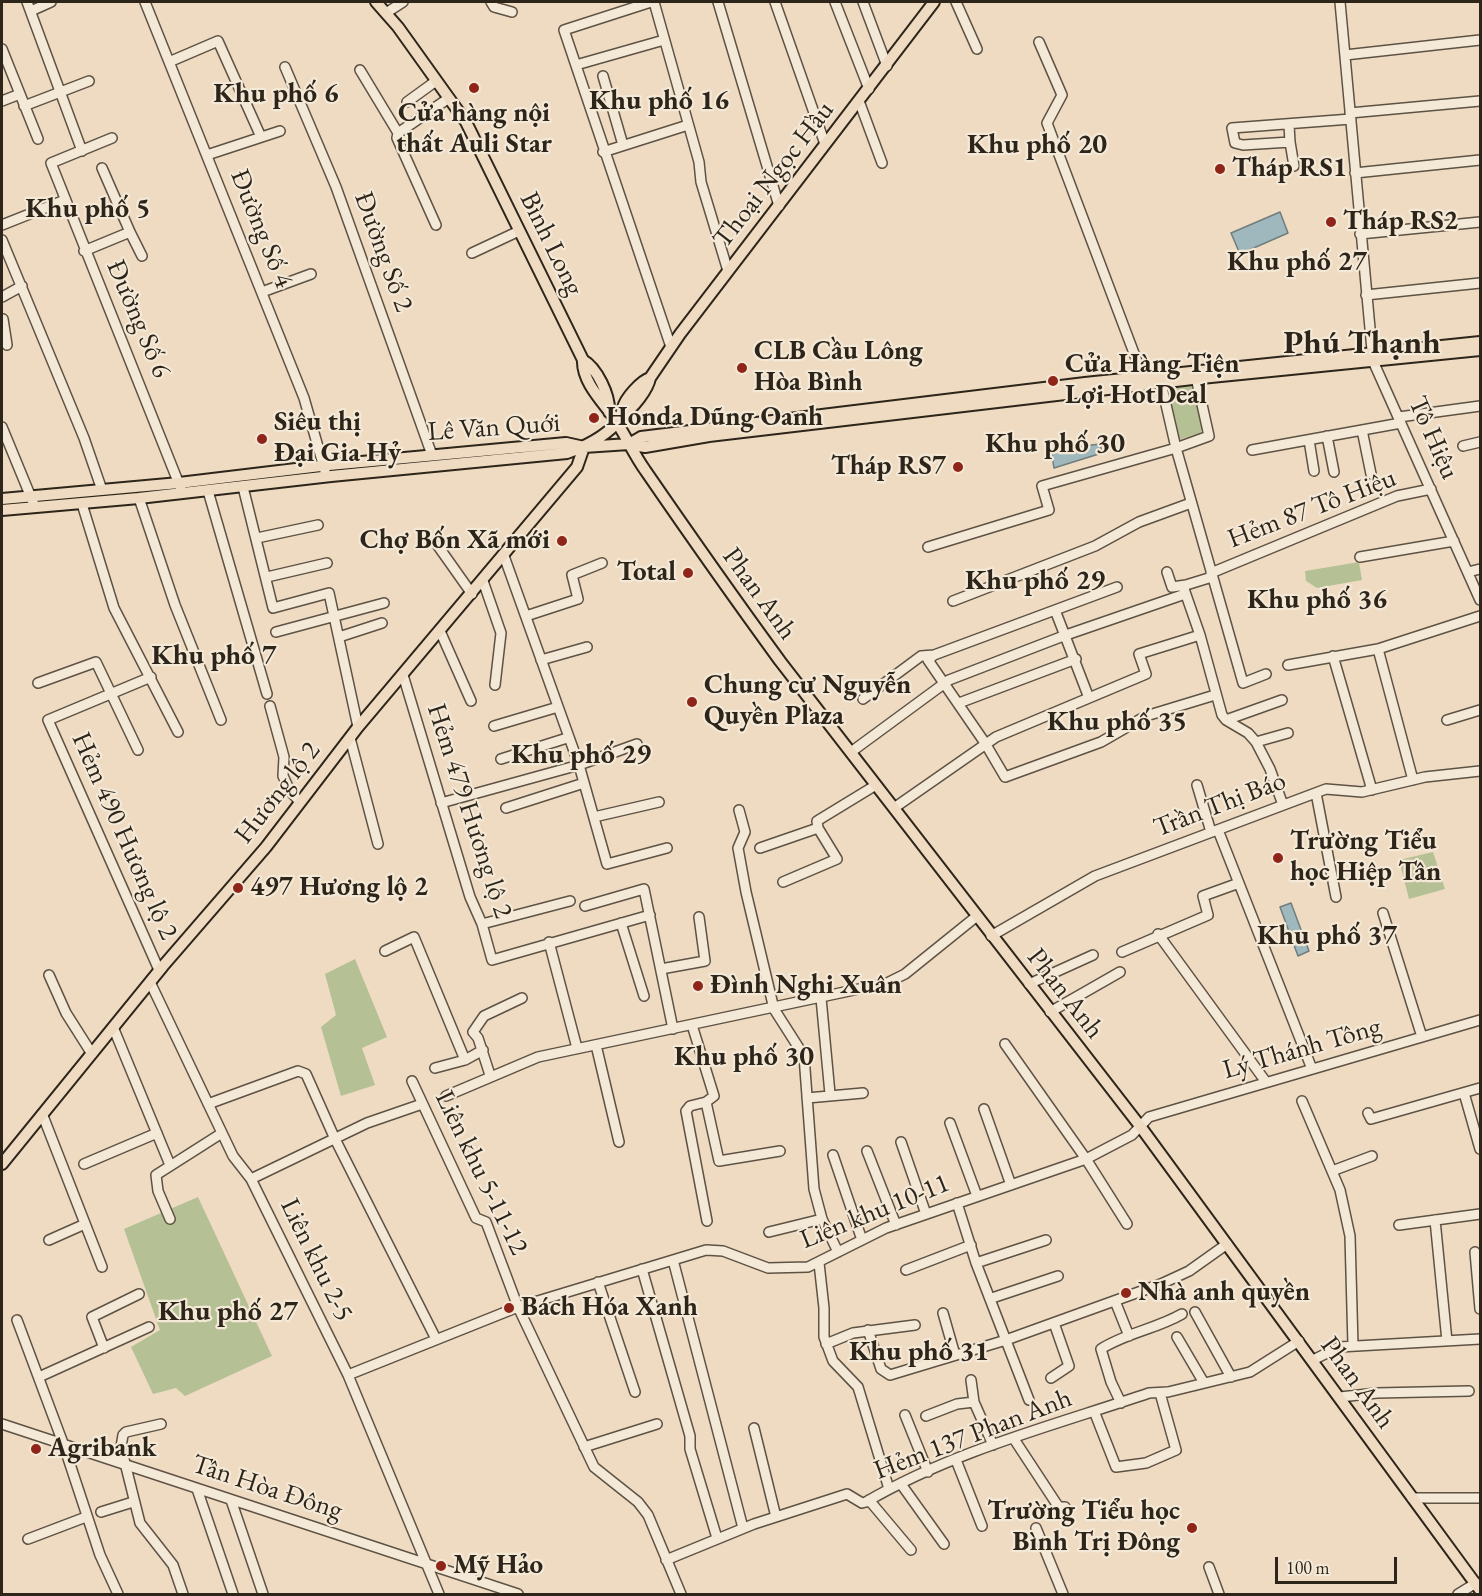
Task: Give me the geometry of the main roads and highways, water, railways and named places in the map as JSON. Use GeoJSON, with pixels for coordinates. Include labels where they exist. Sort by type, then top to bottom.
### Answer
{"type":"FeatureCollection","features":[{"type":"Feature","properties":{"kind":"main road","name":"Bình Long"},"geometry":{"type":"LineString","coordinates":[[376,2],[466,122],[583,360],[582,368],[601,404],[616,424]]}},
{"type":"Feature","properties":{"kind":"main road","name":"Thoại Ngọc Hầu"},"geometry":{"type":"LineString","coordinates":[[584,447],[616,424],[628,411],[649,384],[650,378],[671,347],[934,2]]}},
{"type":"Feature","properties":{"kind":"main road"},"geometry":{"type":"LineString","coordinates":[[1373,357],[1480,342]]}},
{"type":"Feature","properties":{"kind":"main road"},"geometry":{"type":"LineString","coordinates":[[584,447],[629,444],[645,447],[709,436],[1143,377],[1195,375],[1373,357],[1480,350]]}},
{"type":"Feature","properties":{"kind":"main road"},"geometry":{"type":"LineString","coordinates":[[930,406],[1161,383],[1195,375]]}},
{"type":"Feature","properties":{"kind":"main road","name":"Phan Anh"},"geometry":{"type":"LineString","coordinates":[[616,424],[725,586],[991,936],[1140,1126],[1478,1587]]}},
{"type":"Feature","properties":{"kind":"main road","name":"Lê Văn Quới"},"geometry":{"type":"LineString","coordinates":[[2,510],[139,498],[181,489],[432,455],[566,442],[584,447]]}},
{"type":"Feature","properties":{"kind":"main road","name":"Lê Văn Quới"},"geometry":{"type":"LineString","coordinates":[[2,499],[102,490],[208,491],[243,487],[325,471],[567,453],[584,447]]}},
{"type":"Feature","properties":{"kind":"main road","name":"Hương lộ 2"},"geometry":{"type":"LineString","coordinates":[[2,1164],[159,970],[266,847],[358,727],[577,467],[584,447]]}},
{"type":"Feature","properties":{"kind":"water"},"geometry":{"type":"Polygon","coordinates":[[[1280,212],[1288,233],[1240,254],[1231,233],[1280,212]]]}},
{"type":"Feature","properties":{"kind":"water"},"geometry":{"type":"Polygon","coordinates":[[[1100,444],[1102,453],[1054,468],[1051,450],[1100,444]]]}},
{"type":"Feature","properties":{"kind":"water"},"geometry":{"type":"Polygon","coordinates":[[[1291,903],[1309,951],[1298,956],[1280,907],[1291,903]]]}},
{"type":"Feature","properties":{"kind":"place","name":"Cửa hàng nội thất Auli Star"},"geometry":{"type":"Point","coordinates":[474,88]}},
{"type":"Feature","properties":{"kind":"place","name":"Tháp RS1"},"geometry":{"type":"Point","coordinates":[1220,169]}},
{"type":"Feature","properties":{"kind":"place","name":"Tháp RS2"},"geometry":{"type":"Point","coordinates":[1331,222]}},
{"type":"Feature","properties":{"kind":"place","name":"CLB Cầu Lông Hòa Bình"},"geometry":{"type":"Point","coordinates":[742,368]}},
{"type":"Feature","properties":{"kind":"place","name":"Cửa Hàng Tiện Lợi HotDeal"},"geometry":{"type":"Point","coordinates":[1053,381]}},
{"type":"Feature","properties":{"kind":"place","name":"Honda Dũng Oanh"},"geometry":{"type":"Point","coordinates":[594,418]}},
{"type":"Feature","properties":{"kind":"place","name":"Siêu thị Đại Gia Hỷ"},"geometry":{"type":"Point","coordinates":[262,439]}},
{"type":"Feature","properties":{"kind":"place","name":"Tháp RS7"},"geometry":{"type":"Point","coordinates":[958,467]}},
{"type":"Feature","properties":{"kind":"place","name":"Chợ Bốn Xã mới"},"geometry":{"type":"Point","coordinates":[562,541]}},
{"type":"Feature","properties":{"kind":"place","name":"Total"},"geometry":{"type":"Point","coordinates":[688,573]}},
{"type":"Feature","properties":{"kind":"place","name":"Chung cư Nguyễn Quyền Plaza"},"geometry":{"type":"Point","coordinates":[692,702]}},
{"type":"Feature","properties":{"kind":"place","name":"Trường Tiểu học Hiệp Tân"},"geometry":{"type":"Point","coordinates":[1278,858]}},
{"type":"Feature","properties":{"kind":"place","name":"497 Hương lộ 2"},"geometry":{"type":"Point","coordinates":[238,888]}},
{"type":"Feature","properties":{"kind":"place","name":"Đình Nghi Xuân"},"geometry":{"type":"Point","coordinates":[698,986]}},
{"type":"Feature","properties":{"kind":"place","name":"Nhà anh quyền"},"geometry":{"type":"Point","coordinates":[1126,1293]}},
{"type":"Feature","properties":{"kind":"place","name":"Bách Hóa Xanh"},"geometry":{"type":"Point","coordinates":[509,1308]}},
{"type":"Feature","properties":{"kind":"place","name":"Agribank"},"geometry":{"type":"Point","coordinates":[36,1449]}},
{"type":"Feature","properties":{"kind":"place","name":"Trường Tiểu học Bình Trị Đông"},"geometry":{"type":"Point","coordinates":[1192,1528]}},
{"type":"Feature","properties":{"kind":"place","name":"Mỹ Hảo"},"geometry":{"type":"Point","coordinates":[441,1566]}},
{"type":"Feature","properties":{"kind":"district","name":"Khu phố 6"},"geometry":{"type":"Point","coordinates":[276,94]}},
{"type":"Feature","properties":{"kind":"district","name":"Khu phố 16"},"geometry":{"type":"Point","coordinates":[659,101]}},
{"type":"Feature","properties":{"kind":"district","name":"Khu phố 20"},"geometry":{"type":"Point","coordinates":[1037,145]}},
{"type":"Feature","properties":{"kind":"district","name":"Khu phố 5"},"geometry":{"type":"Point","coordinates":[88,209]}},
{"type":"Feature","properties":{"kind":"district","name":"Khu phố 27"},"geometry":{"type":"Point","coordinates":[1297,262]}},
{"type":"Feature","properties":{"kind":"district","name":"Phú Thạnh"},"geometry":{"type":"Point","coordinates":[1362,344]}},
{"type":"Feature","properties":{"kind":"district","name":"Khu phố 30"},"geometry":{"type":"Point","coordinates":[1055,444]}},
{"type":"Feature","properties":{"kind":"district","name":"Khu phố 29"},"geometry":{"type":"Point","coordinates":[1035,581]}},
{"type":"Feature","properties":{"kind":"district","name":"Khu phố 36"},"geometry":{"type":"Point","coordinates":[1317,600]}},
{"type":"Feature","properties":{"kind":"district","name":"Khu phố 7"},"geometry":{"type":"Point","coordinates":[214,656]}},
{"type":"Feature","properties":{"kind":"district","name":"Khu phố 35"},"geometry":{"type":"Point","coordinates":[1117,722]}},
{"type":"Feature","properties":{"kind":"district","name":"Khu phố 29"},"geometry":{"type":"Point","coordinates":[581,755]}},
{"type":"Feature","properties":{"kind":"district","name":"Khu phố 37"},"geometry":{"type":"Point","coordinates":[1327,936]}},
{"type":"Feature","properties":{"kind":"district","name":"Khu phố 30"},"geometry":{"type":"Point","coordinates":[744,1057]}},
{"type":"Feature","properties":{"kind":"district","name":"Khu phố 27"},"geometry":{"type":"Point","coordinates":[228,1312]}},
{"type":"Feature","properties":{"kind":"district","name":"Khu phố 31"},"geometry":{"type":"Point","coordinates":[919,1352]}}]}
